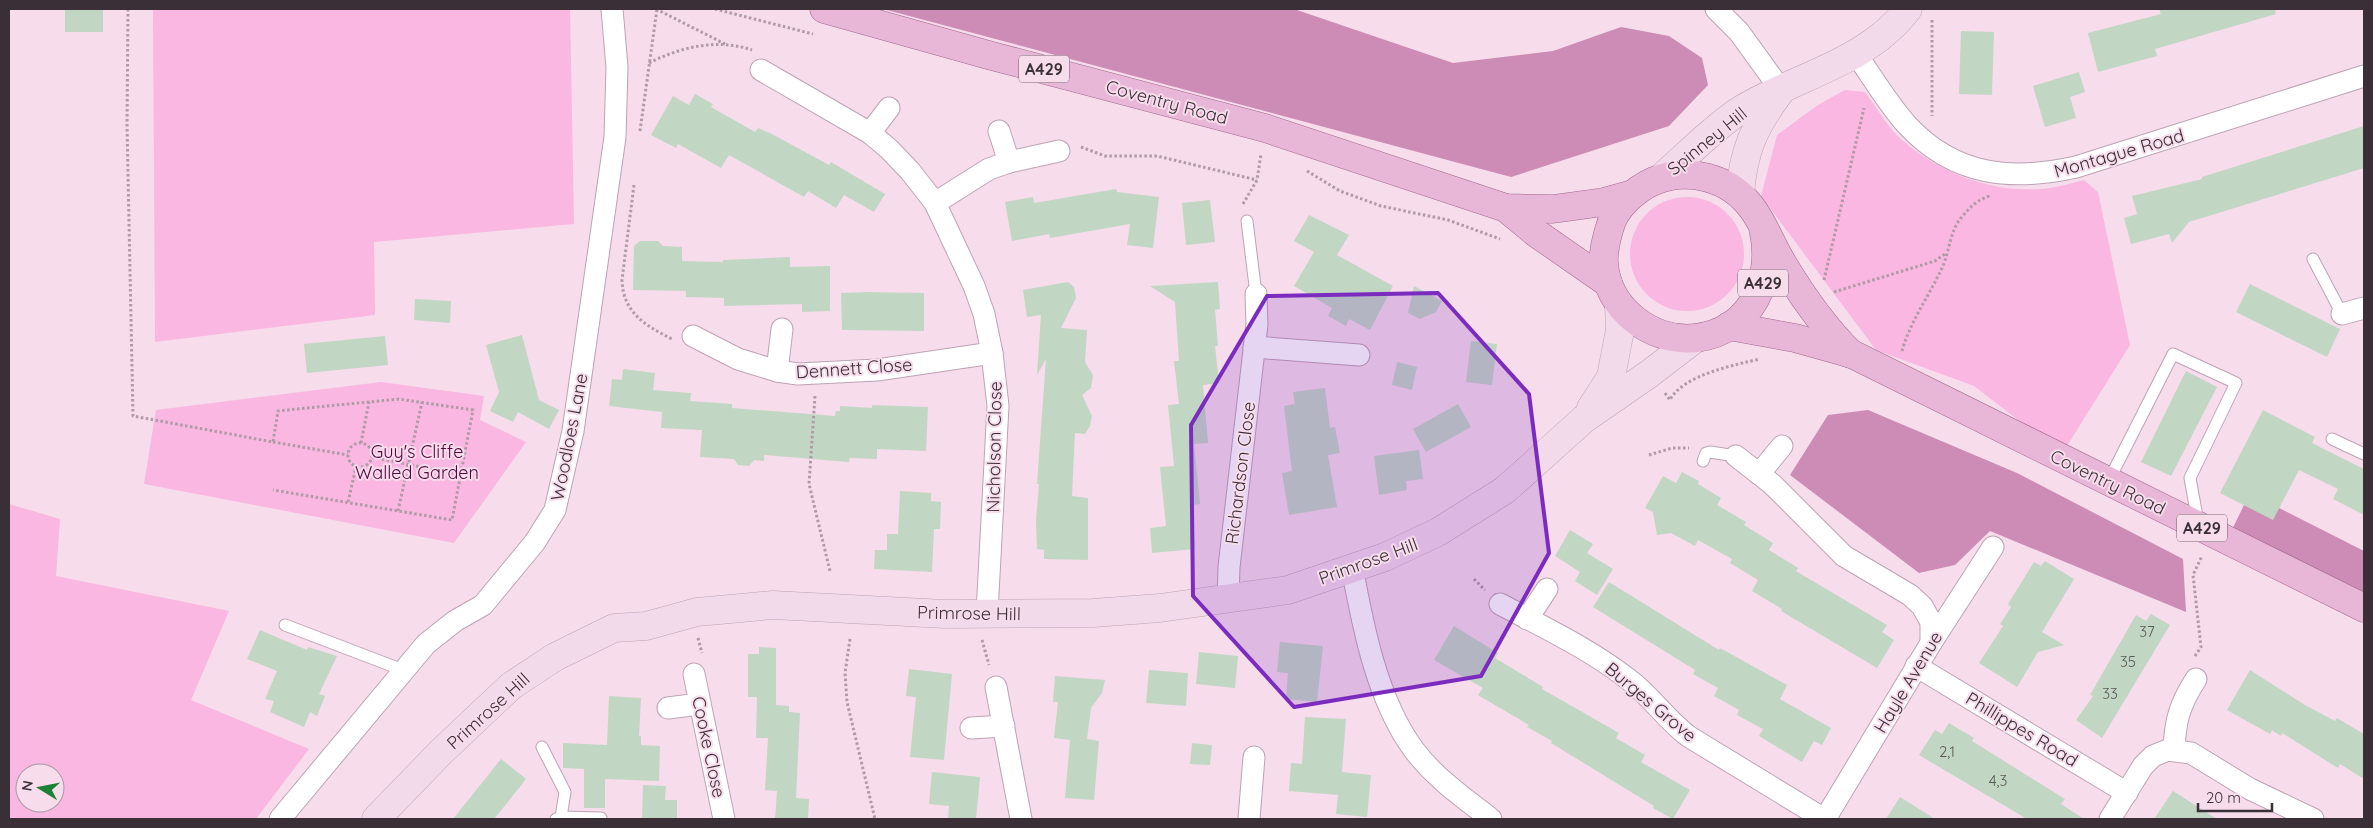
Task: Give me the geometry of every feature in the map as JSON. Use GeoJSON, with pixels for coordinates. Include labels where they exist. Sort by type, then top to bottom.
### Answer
{"type":"FeatureCollection","features":[{"type":"Feature","properties":{"kind":"main road","name":"Coventry Road"},"geometry":{"type":"LineString","coordinates":[[824,9],[992,56],[1265,128],[1506,208],[1553,209],[1589,205],[1633,194]]}},
{"type":"Feature","properties":{"kind":"main road","name":"Coventry Road"},"geometry":{"type":"LineString","coordinates":[[1614,294],[1604,264],[1605,244],[1610,225],[1620,208],[1633,194],[1660,178],[1688,174],[1703,176],[1716,180],[1740,195],[1752,208],[1782,264],[1813,310],[1852,354]]}},
{"type":"Feature","properties":{"kind":"main road","name":"Coventry Road"},"geometry":{"type":"LineString","coordinates":[[1506,208],[1614,294],[1634,320],[1653,332],[1674,338],[1696,338],[1713,334],[1729,326],[1744,314],[1756,299],[1764,281],[1767,261],[1763,228]]}},
{"type":"Feature","properties":{"kind":"main road","name":"Coventry Road"},"geometry":{"type":"LineString","coordinates":[[1729,326],[1780,334],[1852,354],[2364,608]]}},
{"type":"Feature","properties":{"kind":"street","name":"Woodloes Lane"},"geometry":{"type":"LineString","coordinates":[[280,819],[426,644],[455,621],[483,605],[508,577],[535,542],[555,510],[573,431],[615,137],[617,76],[612,9]]}},
{"type":"Feature","properties":{"kind":"street"},"geometry":{"type":"LineString","coordinates":[[1716,9],[1739,32],[1781,90]]}},
{"type":"Feature","properties":{"kind":"street","name":"Spinney Hill"},"geometry":{"type":"LineString","coordinates":[[1660,178],[1740,111],[1856,54],[1885,34],[1920,14]]}},
{"type":"Feature","properties":{"kind":"street","name":"Montague Road"},"geometry":{"type":"LineString","coordinates":[[1856,54],[1907,125],[1932,147],[1945,155],[1989,172],[2026,176],[2046,174],[2113,157],[2364,76]]}},
{"type":"Feature","properties":{"kind":"street","name":"Nicholson Close"},"geometry":{"type":"LineString","coordinates":[[761,70],[870,134],[910,171],[935,203],[974,286],[984,314],[997,381],[998,433],[984,625]]}},
{"type":"Feature","properties":{"kind":"street","name":"Spinney Hill"},"geometry":{"type":"LineString","coordinates":[[1740,195],[1745,155],[1763,114],[1781,90]]}},
{"type":"Feature","properties":{"kind":"street"},"geometry":{"type":"LineString","coordinates":[[870,134],[889,108]]}},
{"type":"Feature","properties":{"kind":"street"},"geometry":{"type":"LineString","coordinates":[[999,131],[1009,162]]}},
{"type":"Feature","properties":{"kind":"street"},"geometry":{"type":"LineString","coordinates":[[935,203],[989,169],[1009,162],[1059,151]]}},
{"type":"Feature","properties":{"kind":"street","name":"Richardson Close"},"geometry":{"type":"LineString","coordinates":[[1228,600],[1229,567],[1257,324],[1256,294]]}},
{"type":"Feature","properties":{"kind":"street","name":"Primrose Hill"},"geometry":{"type":"LineString","coordinates":[[1584,419],[1611,377],[1620,330],[1614,294]]}},
{"type":"Feature","properties":{"kind":"street"},"geometry":{"type":"LineString","coordinates":[[2342,314],[2364,308]]}},
{"type":"Feature","properties":{"kind":"street"},"geometry":{"type":"LineString","coordinates":[[777,371],[782,329]]}},
{"type":"Feature","properties":{"kind":"street","name":"Dennett Close"},"geometry":{"type":"LineString","coordinates":[[693,336],[738,359],[777,371],[798,374],[877,370],[992,353]]}},
{"type":"Feature","properties":{"kind":"street","name":"Primrose Hill"},"geometry":{"type":"LineString","coordinates":[[376,819],[441,752],[511,686],[555,657],[614,628],[646,626],[697,612],[773,605],[944,614],[984,625],[1228,600],[1288,590],[1400,551],[1464,517],[1505,490],[1584,419],[1649,374],[1696,338]]}},
{"type":"Feature","properties":{"kind":"street"},"geometry":{"type":"LineString","coordinates":[[1254,347],[1359,355]]}},
{"type":"Feature","properties":{"kind":"street"},"geometry":{"type":"LineString","coordinates":[[1759,474],[1782,446]]}},
{"type":"Feature","properties":{"kind":"street"},"geometry":{"type":"LineString","coordinates":[[1736,456],[1759,474],[1844,556],[1910,595],[1922,606],[1930,622],[1930,643]]}},
{"type":"Feature","properties":{"kind":"street","name":"Hayle Avenue"},"geometry":{"type":"LineString","coordinates":[[1825,819],[1930,643],[1993,547]]}},
{"type":"Feature","properties":{"kind":"street"},"geometry":{"type":"LineString","coordinates":[[1352,567],[1380,681],[1390,709],[1414,751],[1450,788],[1491,819]]}},
{"type":"Feature","properties":{"kind":"street"},"geometry":{"type":"LineString","coordinates":[[1527,619],[1547,589]]}},
{"type":"Feature","properties":{"kind":"street","name":"Burges Grove"},"geometry":{"type":"LineString","coordinates":[[1500,604],[1609,664],[1635,684],[1673,725],[1688,736],[1825,819]]}},
{"type":"Feature","properties":{"kind":"street","name":"Phillippes Road"},"geometry":{"type":"LineString","coordinates":[[1916,666],[2127,792]]}},
{"type":"Feature","properties":{"kind":"street","name":"Cooke Close"},"geometry":{"type":"LineString","coordinates":[[694,674],[724,819]]}},
{"type":"Feature","properties":{"kind":"street"},"geometry":{"type":"LineString","coordinates":[[2174,750],[2175,729],[2179,709],[2196,679]]}},
{"type":"Feature","properties":{"kind":"street"},"geometry":{"type":"LineString","coordinates":[[996,687],[1021,819]]}},
{"type":"Feature","properties":{"kind":"street"},"geometry":{"type":"LineString","coordinates":[[668,708],[699,704]]}},
{"type":"Feature","properties":{"kind":"street"},"geometry":{"type":"LineString","coordinates":[[971,728],[1004,726]]}},
{"type":"Feature","properties":{"kind":"street"},"geometry":{"type":"LineString","coordinates":[[2110,819],[2147,761],[2162,751],[2174,750],[2191,753],[2250,789],[2313,819]]}},
{"type":"Feature","properties":{"kind":"street"},"geometry":{"type":"LineString","coordinates":[[1248,819],[1254,757]]}},
{"type":"Feature","properties":{"kind":"lane","name":"Richardson Close"},"geometry":{"type":"LineString","coordinates":[[1247,221],[1256,294]]}},
{"type":"Feature","properties":{"kind":"lane"},"geometry":{"type":"LineString","coordinates":[[2313,259],[2342,314]]}},
{"type":"Feature","properties":{"kind":"lane"},"geometry":{"type":"LineString","coordinates":[[2108,482],[2173,354],[2236,383],[2190,478],[2199,527]]}},
{"type":"Feature","properties":{"kind":"lane"},"geometry":{"type":"LineString","coordinates":[[2332,438],[2364,454]]}},
{"type":"Feature","properties":{"kind":"lane"},"geometry":{"type":"LineString","coordinates":[[1705,457],[1714,452],[1736,456]]}},
{"type":"Feature","properties":{"kind":"lane"},"geometry":{"type":"LineString","coordinates":[[285,625],[403,670]]}},
{"type":"Feature","properties":{"kind":"lane"},"geometry":{"type":"LineString","coordinates":[[542,747],[565,792],[558,818],[601,818]]}},
{"type":"Feature","properties":{"kind":"path"},"geometry":{"type":"LineString","coordinates":[[128,9],[127,124],[133,416],[348,455]]}},
{"type":"Feature","properties":{"kind":"path"},"geometry":{"type":"LineString","coordinates":[[640,132],[656,9],[727,45]]}},
{"type":"Feature","properties":{"kind":"path"},"geometry":{"type":"LineString","coordinates":[[1920,14],[1932,147]]}},
{"type":"Feature","properties":{"kind":"path"},"geometry":{"type":"LineString","coordinates":[[649,63],[664,55],[698,45],[727,45],[741,46],[759,53],[753,65],[761,70]]}},
{"type":"Feature","properties":{"kind":"path"},"geometry":{"type":"LineString","coordinates":[[1823,283],[1866,98]]}},
{"type":"Feature","properties":{"kind":"path"},"geometry":{"type":"LineString","coordinates":[[1059,151],[1063,150],[1061,138],[1091,152],[1105,156],[1157,156],[1257,180]]}},
{"type":"Feature","properties":{"kind":"path"},"geometry":{"type":"LineString","coordinates":[[1247,221],[1238,211],[1257,180],[1262,151],[1269,154]]}},
{"type":"Feature","properties":{"kind":"path"},"geometry":{"type":"LineString","coordinates":[[1301,168],[1340,191],[1381,206],[1448,220],[1507,242]]}},
{"type":"Feature","properties":{"kind":"path"},"geometry":{"type":"LineString","coordinates":[[634,181],[622,294],[628,307],[660,333],[683,345],[690,335],[693,336]]}},
{"type":"Feature","properties":{"kind":"path"},"geometry":{"type":"LineString","coordinates":[[1900,359],[1904,344],[1943,266],[1952,233],[1965,213],[1984,197],[1996,195]]}},
{"type":"Feature","properties":{"kind":"path"},"geometry":{"type":"LineString","coordinates":[[1830,293],[1843,291],[1935,261],[1946,254]]}},
{"type":"Feature","properties":{"kind":"path"},"geometry":{"type":"LineString","coordinates":[[1663,389],[1670,400],[1674,392],[1690,381],[1765,358]]}},
{"type":"Feature","properties":{"kind":"path"},"geometry":{"type":"LineString","coordinates":[[816,373],[809,484],[830,572]]}},
{"type":"Feature","properties":{"kind":"path"},"geometry":{"type":"LineString","coordinates":[[273,442],[278,411],[398,398],[473,410],[452,520],[273,490]]}},
{"type":"Feature","properties":{"kind":"path"},"geometry":{"type":"LineString","coordinates":[[361,443],[369,402]]}},
{"type":"Feature","properties":{"kind":"path"},"geometry":{"type":"LineString","coordinates":[[398,511],[422,402]]}},
{"type":"Feature","properties":{"kind":"path"},"geometry":{"type":"LineString","coordinates":[[361,443],[370,449],[372,457],[365,466],[356,467],[350,462],[348,455],[353,445],[361,443]]}},
{"type":"Feature","properties":{"kind":"path"},"geometry":{"type":"LineString","coordinates":[[1649,454],[1656,451],[1683,447],[1705,457]]}},
{"type":"Feature","properties":{"kind":"path"},"geometry":{"type":"LineString","coordinates":[[372,457],[461,475]]}},
{"type":"Feature","properties":{"kind":"path"},"geometry":{"type":"LineString","coordinates":[[348,502],[356,467]]}},
{"type":"Feature","properties":{"kind":"path"},"geometry":{"type":"LineString","coordinates":[[2196,679],[2186,671],[2201,647],[2193,575],[2202,555]]}},
{"type":"Feature","properties":{"kind":"path"},"geometry":{"type":"LineString","coordinates":[[984,625],[982,646],[996,687]]}},
{"type":"Feature","properties":{"kind":"path"},"geometry":{"type":"LineString","coordinates":[[850,638],[845,673],[847,702],[875,819]]}},
{"type":"Feature","properties":{"kind":"highlighted area"},"geometry":{"type":"Polygon","coordinates":[[[1438,293],[1529,394],[1549,553],[1481,676],[1294,707],[1193,596],[1191,425],[1267,296],[1438,293]]]}},
{"type":"Feature","properties":{"kind":"green space"},"geometry":{"type":"Polygon","coordinates":[[[153,9],[570,9],[574,224],[374,242],[375,315],[155,342],[153,9]]]}},
{"type":"Feature","properties":{"kind":"green space"},"geometry":{"type":"Polygon","coordinates":[[[1845,90],[1865,92],[1887,124],[1902,140],[1932,162],[1966,178],[1984,184],[2020,189],[2050,188],[2084,180],[2098,192],[2130,345],[2062,454],[1974,386],[1876,350],[1761,196],[1777,135],[1818,105],[1845,90]]]}},
{"type":"Feature","properties":{"kind":"green space"},"geometry":{"type":"Polygon","coordinates":[[[1687,197],[1709,202],[1727,214],[1739,232],[1744,254],[1739,276],[1727,294],[1709,306],[1687,311],[1665,306],[1647,294],[1635,276],[1630,254],[1635,232],[1647,214],[1665,202],[1687,197]]]}},
{"type":"Feature","properties":{"kind":"green space","name":"Guy's Cliffe Walled Garden"},"geometry":{"type":"Polygon","coordinates":[[[381,382],[484,396],[480,420],[526,442],[454,543],[144,484],[156,410],[381,382]]]}},
{"type":"Feature","properties":{"kind":"green space"},"geometry":{"type":"Polygon","coordinates":[[[9,504],[60,519],[56,576],[229,611],[191,700],[309,749],[256,819],[9,819],[9,504]]]}},
{"type":"Feature","properties":{"kind":"shaded area"},"geometry":{"type":"Polygon","coordinates":[[[883,9],[1294,9],[1453,63],[1553,51],[1621,27],[1669,36],[1702,58],[1708,85],[1669,126],[1511,177],[883,9]]]}},
{"type":"Feature","properties":{"kind":"shaded area"},"geometry":{"type":"Polygon","coordinates":[[[1868,410],[2017,473],[2183,559],[2186,612],[1990,531],[1955,565],[1919,573],[1790,475],[1828,415],[1868,410]]]}},
{"type":"Feature","properties":{"kind":"shaded area"},"geometry":{"type":"Polygon","coordinates":[[[2244,505],[2279,508],[2364,551],[2364,608],[2227,540],[2244,505]]]}},
{"type":"Feature","properties":{"kind":"building"},"geometry":{"type":"Polygon","coordinates":[[[65,9],[103,9],[103,32],[65,32],[65,9]]]}},
{"type":"Feature","properties":{"kind":"building"},"geometry":{"type":"Polygon","coordinates":[[[2159,9],[2275,9],[2276,14],[2155,49],[2157,56],[2098,72],[2088,33],[2161,14],[2159,9]]]}},
{"type":"Feature","properties":{"kind":"building"},"geometry":{"type":"Polygon","coordinates":[[[1961,31],[1994,32],[1992,95],[1959,94],[1961,31]]]}},
{"type":"Feature","properties":{"kind":"building"},"geometry":{"type":"Polygon","coordinates":[[[2079,72],[2085,92],[2070,97],[2076,118],[2045,127],[2033,86],[2079,72]]]}},
{"type":"Feature","properties":{"kind":"building"},"geometry":{"type":"Polygon","coordinates":[[[695,94],[713,104],[711,107],[755,132],[758,128],[829,165],[831,162],[885,194],[874,212],[844,195],[836,208],[808,191],[804,197],[729,155],[721,168],[678,144],[676,148],[651,135],[673,96],[689,105],[695,94]]]}},
{"type":"Feature","properties":{"kind":"building"},"geometry":{"type":"Polygon","coordinates":[[[2364,126],[2364,168],[2189,222],[2172,243],[2169,234],[2131,244],[2124,218],[2137,214],[2132,196],[2202,179],[2202,177],[2364,126]]]}},
{"type":"Feature","properties":{"kind":"building"},"geometry":{"type":"Polygon","coordinates":[[[1116,189],[1117,192],[1159,197],[1153,248],[1127,245],[1130,224],[1050,238],[1049,234],[1012,241],[1005,202],[1033,197],[1034,203],[1116,189]]]}},
{"type":"Feature","properties":{"kind":"building"},"geometry":{"type":"Polygon","coordinates":[[[1210,200],[1215,242],[1186,245],[1182,203],[1210,200]]]}},
{"type":"Feature","properties":{"kind":"building"},"geometry":{"type":"Polygon","coordinates":[[[1309,215],[1349,235],[1337,255],[1393,286],[1370,330],[1349,319],[1346,326],[1328,316],[1332,308],[1294,286],[1314,252],[1294,241],[1309,215]]]}},
{"type":"Feature","properties":{"kind":"building"},"geometry":{"type":"Polygon","coordinates":[[[640,241],[658,241],[663,246],[682,247],[682,261],[723,262],[723,260],[790,257],[790,267],[830,266],[830,311],[802,312],[802,304],[724,306],[724,298],[686,297],[686,291],[633,290],[634,246],[640,241]]]}},
{"type":"Feature","properties":{"kind":"building"},"geometry":{"type":"Polygon","coordinates":[[[1068,282],[1074,287],[1076,298],[1061,328],[1087,330],[1085,362],[1093,375],[1091,388],[1082,395],[1092,416],[1090,426],[1085,434],[1075,433],[1072,496],[1088,498],[1088,560],[1044,559],[1044,550],[1037,549],[1036,521],[1039,484],[1037,484],[1046,359],[1037,375],[1041,315],[1027,317],[1023,290],[1068,282]]]}},
{"type":"Feature","properties":{"kind":"building"},"geometry":{"type":"Polygon","coordinates":[[[1218,282],[1220,309],[1215,310],[1218,346],[1215,346],[1219,383],[1203,385],[1208,443],[1194,444],[1200,504],[1192,505],[1195,549],[1152,553],[1150,528],[1166,526],[1160,467],[1174,466],[1168,405],[1179,404],[1174,361],[1179,361],[1175,302],[1150,286],[1218,282]]]}},
{"type":"Feature","properties":{"kind":"building"},"geometry":{"type":"Polygon","coordinates":[[[2250,284],[2340,329],[2327,357],[2236,312],[2250,284]]]}},
{"type":"Feature","properties":{"kind":"building"},"geometry":{"type":"Polygon","coordinates":[[[1414,286],[1442,301],[1436,312],[1420,319],[1408,313],[1414,286]]]}},
{"type":"Feature","properties":{"kind":"building"},"geometry":{"type":"Polygon","coordinates":[[[841,293],[924,293],[924,331],[842,330],[841,293]]]}},
{"type":"Feature","properties":{"kind":"building"},"geometry":{"type":"Polygon","coordinates":[[[415,299],[451,301],[450,323],[414,320],[415,299]]]}},
{"type":"Feature","properties":{"kind":"building"},"geometry":{"type":"Polygon","coordinates":[[[522,335],[539,400],[559,410],[549,429],[518,412],[513,422],[490,411],[499,392],[486,345],[522,335]]]}},
{"type":"Feature","properties":{"kind":"building"},"geometry":{"type":"Polygon","coordinates":[[[385,336],[388,365],[307,373],[304,344],[385,336]]]}},
{"type":"Feature","properties":{"kind":"building"},"geometry":{"type":"Polygon","coordinates":[[[1471,341],[1497,344],[1492,385],[1466,382],[1471,341]]]}},
{"type":"Feature","properties":{"kind":"building"},"geometry":{"type":"Polygon","coordinates":[[[1397,362],[1417,367],[1412,390],[1392,385],[1397,362]]]}},
{"type":"Feature","properties":{"kind":"building"},"geometry":{"type":"Polygon","coordinates":[[[623,369],[655,373],[653,390],[691,393],[690,401],[732,404],[732,408],[835,416],[836,411],[840,411],[840,406],[872,408],[872,405],[928,407],[926,451],[877,449],[877,459],[850,458],[849,462],[764,455],[764,461],[754,460],[749,466],[738,465],[734,459],[700,457],[702,430],[661,428],[662,412],[609,406],[612,379],[622,380],[623,369]]]}},
{"type":"Feature","properties":{"kind":"building"},"geometry":{"type":"Polygon","coordinates":[[[2186,371],[2217,387],[2171,476],[2141,462],[2186,371]]]}},
{"type":"Feature","properties":{"kind":"building"},"geometry":{"type":"Polygon","coordinates":[[[1325,388],[1330,428],[1335,427],[1340,453],[1328,455],[1337,507],[1289,515],[1282,473],[1292,471],[1284,406],[1295,404],[1293,392],[1325,388]]]}},
{"type":"Feature","properties":{"kind":"building"},"geometry":{"type":"Polygon","coordinates":[[[1458,404],[1471,427],[1426,452],[1413,429],[1458,404]]]}},
{"type":"Feature","properties":{"kind":"building"},"geometry":{"type":"Polygon","coordinates":[[[2263,410],[2315,437],[2312,443],[2364,469],[2364,515],[2333,499],[2338,489],[2299,470],[2273,520],[2220,493],[2263,410]]]}},
{"type":"Feature","properties":{"kind":"building"},"geometry":{"type":"Polygon","coordinates":[[[1419,450],[1423,479],[1406,481],[1407,490],[1379,495],[1374,456],[1419,450]]]}},
{"type":"Feature","properties":{"kind":"building"},"geometry":{"type":"Polygon","coordinates":[[[1682,472],[1699,481],[1698,484],[1721,498],[1717,505],[1746,522],[1744,525],[1773,543],[1769,550],[1798,568],[1796,571],[1887,625],[1882,632],[1894,640],[1877,668],[1781,611],[1782,609],[1752,591],[1758,580],[1730,563],[1732,559],[1698,540],[1695,546],[1671,533],[1657,535],[1653,512],[1645,508],[1663,476],[1676,483],[1682,472]]]}},
{"type":"Feature","properties":{"kind":"building"},"geometry":{"type":"Polygon","coordinates":[[[900,491],[931,493],[931,501],[941,502],[940,529],[934,529],[932,572],[874,569],[875,550],[887,550],[887,534],[898,534],[900,491]]]}},
{"type":"Feature","properties":{"kind":"building"},"geometry":{"type":"Polygon","coordinates":[[[1570,530],[1593,544],[1587,553],[1613,569],[1597,595],[1575,581],[1580,572],[1555,556],[1570,530]]]}},
{"type":"Feature","properties":{"kind":"building"},"geometry":{"type":"Polygon","coordinates":[[[2045,561],[2074,579],[2042,632],[2064,645],[2038,652],[2017,687],[1979,663],[2003,626],[2000,624],[2011,607],[2008,604],[2034,562],[2041,566],[2045,561]]]}},
{"type":"Feature","properties":{"kind":"building"},"geometry":{"type":"Polygon","coordinates":[[[1609,582],[1719,650],[1720,648],[1787,685],[1780,699],[1831,728],[1822,745],[1814,741],[1802,762],[1759,736],[1763,729],[1737,715],[1739,710],[1714,696],[1718,688],[1693,674],[1695,670],[1593,607],[1609,582]]]}},
{"type":"Feature","properties":{"kind":"building"},"geometry":{"type":"Polygon","coordinates":[[[2151,614],[2170,625],[2102,738],[2076,720],[2093,696],[2090,695],[2136,615],[2146,621],[2151,614]]]}},
{"type":"Feature","properties":{"kind":"building"},"geometry":{"type":"Polygon","coordinates":[[[1454,626],[1498,653],[1495,658],[1543,687],[1542,689],[1619,733],[1616,738],[1645,755],[1641,762],[1690,790],[1673,819],[1551,743],[1552,741],[1527,727],[1529,725],[1478,695],[1483,688],[1434,660],[1454,626]]]}},
{"type":"Feature","properties":{"kind":"building"},"geometry":{"type":"Polygon","coordinates":[[[260,630],[307,650],[308,647],[337,656],[319,694],[325,696],[317,716],[310,712],[304,727],[270,712],[274,701],[265,699],[277,671],[247,659],[260,630]]]}},
{"type":"Feature","properties":{"kind":"building"},"geometry":{"type":"Polygon","coordinates":[[[1280,642],[1323,646],[1317,702],[1286,699],[1288,673],[1277,672],[1280,642]]]}},
{"type":"Feature","properties":{"kind":"building"},"geometry":{"type":"Polygon","coordinates":[[[759,647],[776,648],[776,705],[789,706],[789,712],[800,713],[796,798],[809,799],[808,819],[775,819],[777,791],[765,790],[768,738],[756,738],[757,697],[748,697],[748,654],[759,654],[759,647]]]}},
{"type":"Feature","properties":{"kind":"building"},"geometry":{"type":"Polygon","coordinates":[[[1199,652],[1238,656],[1235,688],[1196,684],[1199,652]]]}},
{"type":"Feature","properties":{"kind":"building"},"geometry":{"type":"Polygon","coordinates":[[[909,669],[952,674],[944,760],[910,757],[916,697],[906,696],[909,669]]]}},
{"type":"Feature","properties":{"kind":"building"},"geometry":{"type":"Polygon","coordinates":[[[1149,670],[1188,673],[1186,706],[1146,703],[1149,670]]]}},
{"type":"Feature","properties":{"kind":"building"},"geometry":{"type":"Polygon","coordinates":[[[2250,670],[2305,705],[2335,721],[2337,718],[2364,734],[2364,779],[2340,764],[2338,768],[2282,733],[2281,736],[2272,730],[2270,734],[2227,710],[2250,670]]]}},
{"type":"Feature","properties":{"kind":"building"},"geometry":{"type":"Polygon","coordinates":[[[1055,676],[1105,680],[1102,693],[1091,708],[1087,739],[1099,741],[1094,800],[1065,798],[1070,740],[1054,738],[1058,702],[1053,702],[1055,676]]]}},
{"type":"Feature","properties":{"kind":"building"},"geometry":{"type":"Polygon","coordinates":[[[609,696],[641,698],[639,736],[641,736],[641,745],[660,746],[659,781],[605,779],[605,808],[584,808],[584,769],[563,768],[563,743],[607,745],[609,696]]]}},
{"type":"Feature","properties":{"kind":"building"},"geometry":{"type":"Polygon","coordinates":[[[1305,717],[1346,719],[1342,772],[1371,775],[1367,817],[1336,814],[1338,795],[1289,791],[1291,763],[1302,764],[1305,717]]]}},
{"type":"Feature","properties":{"kind":"building"},"geometry":{"type":"Polygon","coordinates":[[[1949,723],[1974,738],[1972,741],[2065,799],[2061,804],[2084,819],[2027,819],[1919,755],[1935,730],[1942,734],[1949,723]]]}},
{"type":"Feature","properties":{"kind":"building"},"geometry":{"type":"Polygon","coordinates":[[[1192,743],[1212,745],[1210,765],[1190,764],[1192,743]]]}},
{"type":"Feature","properties":{"kind":"building"},"geometry":{"type":"Polygon","coordinates":[[[501,759],[526,779],[503,808],[494,819],[453,819],[501,759]]]}},
{"type":"Feature","properties":{"kind":"building"},"geometry":{"type":"Polygon","coordinates":[[[932,772],[980,777],[976,819],[948,819],[949,806],[929,804],[932,772]]]}},
{"type":"Feature","properties":{"kind":"building"},"geometry":{"type":"Polygon","coordinates":[[[643,785],[666,786],[665,800],[677,800],[677,819],[642,819],[643,785]]]}},
{"type":"Feature","properties":{"kind":"building"},"geometry":{"type":"Polygon","coordinates":[[[2173,791],[2217,819],[2154,819],[2173,791]]]}},
{"type":"Feature","properties":{"kind":"building"},"geometry":{"type":"Polygon","coordinates":[[[1900,797],[1935,819],[1886,819],[1900,797]]]}}]}
